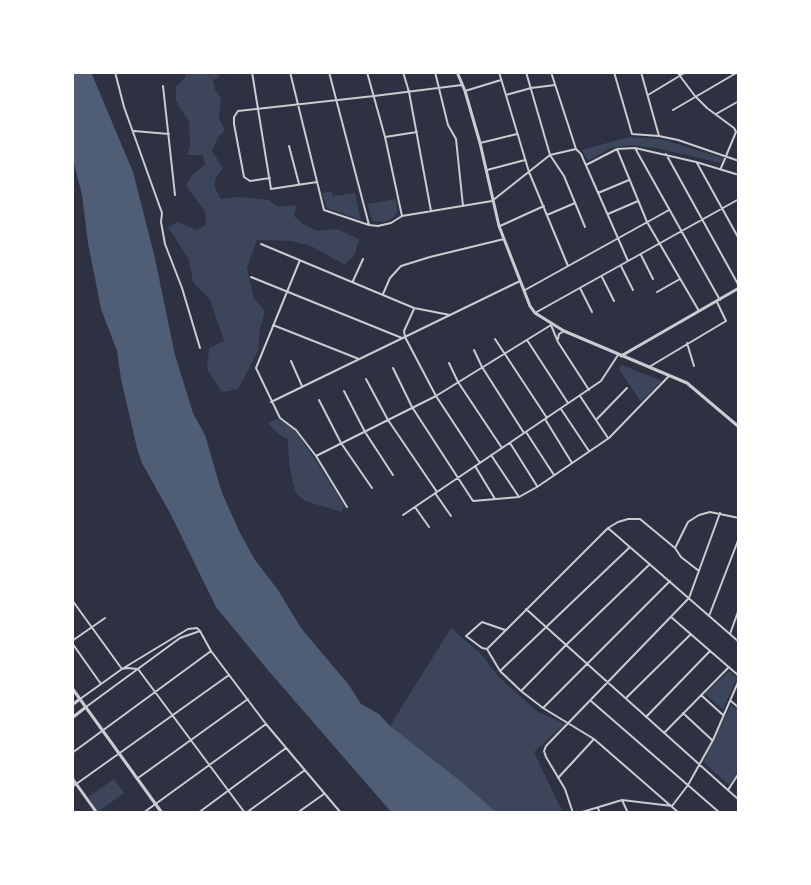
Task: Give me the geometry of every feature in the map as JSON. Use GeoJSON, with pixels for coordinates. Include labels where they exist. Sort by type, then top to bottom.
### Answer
{"type":"FeatureCollection","features":[{"type":"Feature","properties":{"kind":"street"},"geometry":{"type":"LineString","coordinates":[[115,72],[124,107],[162,213],[161,222],[165,244],[182,288],[200,348]]}},
{"type":"Feature","properties":{"kind":"street"},"geometry":{"type":"LineString","coordinates":[[252,72],[271,189],[317,182]]}},
{"type":"Feature","properties":{"kind":"street"},"geometry":{"type":"LineString","coordinates":[[290,72],[324,210],[369,225],[387,225],[402,216],[492,201],[550,155],[576,149]]}},
{"type":"Feature","properties":{"kind":"street"},"geometry":{"type":"LineString","coordinates":[[329,72],[369,225]]}},
{"type":"Feature","properties":{"kind":"street"},"geometry":{"type":"LineString","coordinates":[[367,72],[385,137],[402,216]]}},
{"type":"Feature","properties":{"kind":"street"},"geometry":{"type":"LineString","coordinates":[[403,72],[409,92],[431,211]]}},
{"type":"Feature","properties":{"kind":"street"},"geometry":{"type":"LineString","coordinates":[[435,72],[448,125],[456,139],[463,206]]}},
{"type":"Feature","properties":{"kind":"street"},"geometry":{"type":"LineString","coordinates":[[457,72],[480,143],[499,226],[535,314],[564,331],[687,383],[739,427]]}},
{"type":"Feature","properties":{"kind":"street"},"geometry":{"type":"LineString","coordinates":[[499,72],[529,172],[568,266]]}},
{"type":"Feature","properties":{"kind":"street"},"geometry":{"type":"LineString","coordinates":[[526,72],[550,155],[564,176],[585,227]]}},
{"type":"Feature","properties":{"kind":"street"},"geometry":{"type":"LineString","coordinates":[[551,72],[576,149],[581,154],[628,261]]}},
{"type":"Feature","properties":{"kind":"street"},"geometry":{"type":"LineString","coordinates":[[614,72],[632,134],[659,136],[739,160]]}},
{"type":"Feature","properties":{"kind":"street"},"geometry":{"type":"LineString","coordinates":[[641,72],[659,136]]}},
{"type":"Feature","properties":{"kind":"street"},"geometry":{"type":"LineString","coordinates":[[677,72],[695,96],[738,132],[721,168]]}},
{"type":"Feature","properties":{"kind":"street"},"geometry":{"type":"LineString","coordinates":[[648,95],[686,72]]}},
{"type":"Feature","properties":{"kind":"street"},"geometry":{"type":"LineString","coordinates":[[673,110],[738,72]]}},
{"type":"Feature","properties":{"kind":"street"},"geometry":{"type":"LineString","coordinates":[[465,91],[501,80]]}},
{"type":"Feature","properties":{"kind":"street"},"geometry":{"type":"LineString","coordinates":[[270,178],[250,181],[244,177],[234,124],[234,117],[238,111],[462,85]]}},
{"type":"Feature","properties":{"kind":"street"},"geometry":{"type":"LineString","coordinates":[[506,95],[531,88],[555,85]]}},
{"type":"Feature","properties":{"kind":"street"},"geometry":{"type":"LineString","coordinates":[[163,86],[176,195]]}},
{"type":"Feature","properties":{"kind":"street"},"geometry":{"type":"LineString","coordinates":[[716,114],[739,101]]}},
{"type":"Feature","properties":{"kind":"street"},"geometry":{"type":"LineString","coordinates":[[134,131],[169,134]]}},
{"type":"Feature","properties":{"kind":"street"},"geometry":{"type":"LineString","coordinates":[[385,137],[417,132]]}},
{"type":"Feature","properties":{"kind":"street"},"geometry":{"type":"LineString","coordinates":[[480,143],[517,134]]}},
{"type":"Feature","properties":{"kind":"street"},"geometry":{"type":"LineString","coordinates":[[289,146],[299,184]]}},
{"type":"Feature","properties":{"kind":"street"},"geometry":{"type":"LineString","coordinates":[[585,165],[616,149],[634,148],[721,168],[739,175]]}},
{"type":"Feature","properties":{"kind":"street"},"geometry":{"type":"LineString","coordinates":[[634,148],[718,300],[726,321],[649,367]]}},
{"type":"Feature","properties":{"kind":"street"},"geometry":{"type":"LineString","coordinates":[[616,149],[646,222],[699,311]]}},
{"type":"Feature","properties":{"kind":"street"},"geometry":{"type":"LineString","coordinates":[[403,514],[602,381],[619,355],[739,289],[666,154]]}},
{"type":"Feature","properties":{"kind":"street"},"geometry":{"type":"LineString","coordinates":[[486,170],[525,160]]}},
{"type":"Feature","properties":{"kind":"street"},"geometry":{"type":"LineString","coordinates":[[696,162],[739,239]]}},
{"type":"Feature","properties":{"kind":"street"},"geometry":{"type":"LineString","coordinates":[[598,193],[629,180]]}},
{"type":"Feature","properties":{"kind":"street"},"geometry":{"type":"LineString","coordinates":[[535,314],[739,199]]}},
{"type":"Feature","properties":{"kind":"street"},"geometry":{"type":"LineString","coordinates":[[607,214],[638,201]]}},
{"type":"Feature","properties":{"kind":"street"},"geometry":{"type":"LineString","coordinates":[[548,215],[575,203]]}},
{"type":"Feature","properties":{"kind":"street"},"geometry":{"type":"LineString","coordinates":[[499,226],[544,206]]}},
{"type":"Feature","properties":{"kind":"street"},"geometry":{"type":"LineString","coordinates":[[524,290],[669,210]]}},
{"type":"Feature","properties":{"kind":"street"},"geometry":{"type":"LineString","coordinates":[[383,294],[390,278],[400,266],[504,239]]}},
{"type":"Feature","properties":{"kind":"street"},"geometry":{"type":"LineString","coordinates":[[261,244],[414,308],[450,315]]}},
{"type":"Feature","properties":{"kind":"street"},"geometry":{"type":"LineString","coordinates":[[641,254],[653,279]]}},
{"type":"Feature","properties":{"kind":"street"},"geometry":{"type":"LineString","coordinates":[[352,281],[363,259]]}},
{"type":"Feature","properties":{"kind":"street"},"geometry":{"type":"LineString","coordinates":[[300,260],[256,368],[271,402],[284,421],[296,429],[316,456],[347,507]]}},
{"type":"Feature","properties":{"kind":"street"},"geometry":{"type":"LineString","coordinates":[[621,265],[633,290]]}},
{"type":"Feature","properties":{"kind":"street"},"geometry":{"type":"LineString","coordinates":[[251,276],[403,338]]}},
{"type":"Feature","properties":{"kind":"street"},"geometry":{"type":"LineString","coordinates":[[601,276],[614,302]]}},
{"type":"Feature","properties":{"kind":"street"},"geometry":{"type":"LineString","coordinates":[[657,292],[680,279]]}},
{"type":"Feature","properties":{"kind":"street"},"geometry":{"type":"LineString","coordinates":[[271,402],[520,281]]}},
{"type":"Feature","properties":{"kind":"street"},"geometry":{"type":"LineString","coordinates":[[580,288],[592,312]]}},
{"type":"Feature","properties":{"kind":"street"},"geometry":{"type":"LineString","coordinates":[[414,308],[403,338],[436,396],[480,463]]}},
{"type":"Feature","properties":{"kind":"street"},"geometry":{"type":"LineString","coordinates":[[273,325],[359,359]]}},
{"type":"Feature","properties":{"kind":"street"},"geometry":{"type":"LineString","coordinates":[[316,456],[436,396],[552,325]]}},
{"type":"Feature","properties":{"kind":"street"},"geometry":{"type":"LineString","coordinates":[[552,325],[558,342],[589,390]]}},
{"type":"Feature","properties":{"kind":"street"},"geometry":{"type":"LineString","coordinates":[[558,342],[559,334],[564,331]]}},
{"type":"Feature","properties":{"kind":"street"},"geometry":{"type":"LineString","coordinates":[[495,339],[572,463]]}},
{"type":"Feature","properties":{"kind":"street"},"geometry":{"type":"LineString","coordinates":[[527,340],[568,403]]}},
{"type":"Feature","properties":{"kind":"street"},"geometry":{"type":"LineString","coordinates":[[687,343],[694,366]]}},
{"type":"Feature","properties":{"kind":"street"},"geometry":{"type":"LineString","coordinates":[[474,350],[482,367],[554,475]]}},
{"type":"Feature","properties":{"kind":"street"},"geometry":{"type":"LineString","coordinates":[[656,370],[658,360]]}},
{"type":"Feature","properties":{"kind":"street"},"geometry":{"type":"LineString","coordinates":[[291,361],[302,386]]}},
{"type":"Feature","properties":{"kind":"street"},"geometry":{"type":"LineString","coordinates":[[449,363],[458,382],[502,448]]}},
{"type":"Feature","properties":{"kind":"street"},"geometry":{"type":"LineString","coordinates":[[393,368],[412,407],[472,501],[519,497],[537,487],[609,438],[670,375]]}},
{"type":"Feature","properties":{"kind":"street"},"geometry":{"type":"LineString","coordinates":[[366,379],[388,420],[451,516]]}},
{"type":"Feature","properties":{"kind":"street"},"geometry":{"type":"LineString","coordinates":[[596,420],[627,388]]}},
{"type":"Feature","properties":{"kind":"street"},"geometry":{"type":"LineString","coordinates":[[344,391],[365,432],[393,475]]}},
{"type":"Feature","properties":{"kind":"street"},"geometry":{"type":"LineString","coordinates":[[579,396],[609,438]]}},
{"type":"Feature","properties":{"kind":"street"},"geometry":{"type":"LineString","coordinates":[[319,400],[341,443],[372,488]]}},
{"type":"Feature","properties":{"kind":"street"},"geometry":{"type":"LineString","coordinates":[[561,409],[589,451]]}},
{"type":"Feature","properties":{"kind":"street"},"geometry":{"type":"LineString","coordinates":[[510,443],[537,487]]}},
{"type":"Feature","properties":{"kind":"street"},"geometry":{"type":"LineString","coordinates":[[491,455],[519,497]]}},
{"type":"Feature","properties":{"kind":"street"},"geometry":{"type":"LineString","coordinates":[[475,466],[495,499]]}},
{"type":"Feature","properties":{"kind":"street"},"geometry":{"type":"LineString","coordinates":[[415,507],[429,527]]}},
{"type":"Feature","properties":{"kind":"street"},"geometry":{"type":"LineString","coordinates":[[675,548],[688,522],[693,518],[710,512],[739,518]]}},
{"type":"Feature","properties":{"kind":"street"},"geometry":{"type":"LineString","coordinates":[[573,813],[565,789],[544,751],[546,746],[689,598],[720,513]]}},
{"type":"Feature","properties":{"kind":"street"},"geometry":{"type":"LineString","coordinates":[[487,649],[608,528],[628,519],[640,519],[675,548],[681,557],[699,572]]}},
{"type":"Feature","properties":{"kind":"street"},"geometry":{"type":"LineString","coordinates":[[608,528],[739,642]]}},
{"type":"Feature","properties":{"kind":"street"},"geometry":{"type":"LineString","coordinates":[[709,616],[739,538]]}},
{"type":"Feature","properties":{"kind":"street"},"geometry":{"type":"LineString","coordinates":[[500,671],[630,547]]}},
{"type":"Feature","properties":{"kind":"street"},"geometry":{"type":"LineString","coordinates":[[521,691],[650,564]]}},
{"type":"Feature","properties":{"kind":"street"},"geometry":{"type":"LineString","coordinates":[[543,708],[670,581]]}},
{"type":"Feature","properties":{"kind":"street"},"geometry":{"type":"LineString","coordinates":[[72,600],[122,669]]}},
{"type":"Feature","properties":{"kind":"street"},"geometry":{"type":"LineString","coordinates":[[526,609],[739,800]]}},
{"type":"Feature","properties":{"kind":"street"},"geometry":{"type":"LineString","coordinates":[[730,634],[739,609]]}},
{"type":"Feature","properties":{"kind":"street"},"geometry":{"type":"LineString","coordinates":[[671,617],[739,678],[731,701],[712,740],[688,785],[672,806]]}},
{"type":"Feature","properties":{"kind":"street"},"geometry":{"type":"LineString","coordinates":[[101,684],[72,642],[105,618]]}},
{"type":"Feature","properties":{"kind":"street"},"geometry":{"type":"LineString","coordinates":[[505,630],[482,622],[466,636],[487,649],[500,671],[521,691],[543,708],[594,739],[679,813]]}},
{"type":"Feature","properties":{"kind":"street"},"geometry":{"type":"LineString","coordinates":[[72,705],[122,669],[188,629],[197,628],[211,651],[266,724],[341,813]]}},
{"type":"Feature","properties":{"kind":"street"},"geometry":{"type":"LineString","coordinates":[[72,718],[180,638],[200,631]]}},
{"type":"Feature","properties":{"kind":"street"},"geometry":{"type":"LineString","coordinates":[[626,698],[691,634]]}},
{"type":"Feature","properties":{"kind":"street"},"geometry":{"type":"LineString","coordinates":[[72,753],[211,651]]}},
{"type":"Feature","properties":{"kind":"street"},"geometry":{"type":"LineString","coordinates":[[646,717],[710,651]]}},
{"type":"Feature","properties":{"kind":"street"},"geometry":{"type":"LineString","coordinates":[[664,733],[729,667]]}},
{"type":"Feature","properties":{"kind":"street"},"geometry":{"type":"LineString","coordinates":[[122,669],[138,669],[246,813],[305,770]]}},
{"type":"Feature","properties":{"kind":"street"},"geometry":{"type":"LineString","coordinates":[[72,787],[229,675]]}},
{"type":"Feature","properties":{"kind":"street"},"geometry":{"type":"LineString","coordinates":[[72,688],[162,813]]}},
{"type":"Feature","properties":{"kind":"street"},"geometry":{"type":"LineString","coordinates":[[701,695],[724,716]]}},
{"type":"Feature","properties":{"kind":"street"},"geometry":{"type":"LineString","coordinates":[[138,779],[248,699]]}},
{"type":"Feature","properties":{"kind":"street"},"geometry":{"type":"LineString","coordinates":[[591,700],[720,813]]}},
{"type":"Feature","properties":{"kind":"street"},"geometry":{"type":"LineString","coordinates":[[731,701],[739,708]]}},
{"type":"Feature","properties":{"kind":"street"},"geometry":{"type":"LineString","coordinates":[[683,713],[712,740]]}},
{"type":"Feature","properties":{"kind":"street"},"geometry":{"type":"LineString","coordinates":[[143,813],[266,724]]}},
{"type":"Feature","properties":{"kind":"street"},"geometry":{"type":"LineString","coordinates":[[558,778],[594,739]]}},
{"type":"Feature","properties":{"kind":"street"},"geometry":{"type":"LineString","coordinates":[[198,813],[286,748]]}},
{"type":"Feature","properties":{"kind":"street"},"geometry":{"type":"LineString","coordinates":[[729,790],[739,773]]}},
{"type":"Feature","properties":{"kind":"street"},"geometry":{"type":"LineString","coordinates":[[72,778],[97,813]]}},
{"type":"Feature","properties":{"kind":"street"},"geometry":{"type":"LineString","coordinates":[[297,813],[324,794]]}},
{"type":"Feature","properties":{"kind":"street"},"geometry":{"type":"LineString","coordinates":[[579,813],[622,800],[672,806]]}},
{"type":"Feature","properties":{"kind":"street"},"geometry":{"type":"LineString","coordinates":[[622,800],[628,813]]}},
{"type":"Feature","properties":{"kind":"street"},"geometry":{"type":"LineString","coordinates":[[598,808],[600,813]]}},
{"type":"Feature","properties":{"kind":"shaded area"},"geometry":{"type":"Polygon","coordinates":[[[72,72],[91,72],[133,172],[154,254],[175,355],[193,413],[205,435],[222,493],[255,560],[278,590],[301,628],[349,685],[361,704],[379,714],[390,726],[497,813],[392,813],[216,607],[171,515],[142,463],[137,448],[117,351],[101,309],[88,243],[82,195],[72,155],[72,72]]]}},
{"type":"Feature","properties":{"kind":"shaded area"},"geometry":{"type":"Polygon","coordinates":[[[187,72],[217,72],[220,77],[213,80],[215,90],[221,98],[219,119],[225,130],[218,137],[212,151],[223,168],[215,179],[215,188],[221,199],[239,197],[269,200],[279,207],[297,205],[294,216],[303,224],[318,231],[337,229],[359,239],[355,254],[345,265],[311,246],[291,241],[257,240],[247,268],[254,299],[265,311],[260,329],[258,351],[238,389],[222,392],[207,369],[209,348],[224,341],[210,300],[193,282],[189,260],[168,227],[178,222],[197,230],[206,225],[205,211],[186,186],[192,175],[205,164],[203,155],[187,155],[190,147],[189,122],[176,101],[176,86],[184,79],[187,72]]]}},
{"type":"Feature","properties":{"kind":"shaded area"},"geometry":{"type":"Polygon","coordinates":[[[629,137],[661,139],[723,158],[720,163],[656,148],[630,145],[611,148],[588,161],[582,150],[629,137]]]}},
{"type":"Feature","properties":{"kind":"shaded area"},"geometry":{"type":"Polygon","coordinates":[[[331,191],[333,196],[355,193],[361,220],[327,208],[322,193],[331,191]]]}},
{"type":"Feature","properties":{"kind":"shaded area"},"geometry":{"type":"Polygon","coordinates":[[[396,199],[397,212],[393,218],[385,222],[373,221],[367,204],[396,199]]]}},
{"type":"Feature","properties":{"kind":"shaded area"},"geometry":{"type":"Polygon","coordinates":[[[622,365],[662,381],[641,402],[619,369],[622,365]]]}},
{"type":"Feature","properties":{"kind":"shaded area"},"geometry":{"type":"Polygon","coordinates":[[[277,419],[293,428],[317,462],[344,506],[342,512],[305,501],[295,491],[289,464],[288,440],[268,423],[277,419]]]}},
{"type":"Feature","properties":{"kind":"shaded area"},"geometry":{"type":"Polygon","coordinates":[[[451,628],[480,653],[499,677],[538,712],[565,724],[534,752],[563,813],[494,813],[390,726],[451,628]]]}},
{"type":"Feature","properties":{"kind":"shaded area"},"geometry":{"type":"Polygon","coordinates":[[[729,671],[737,678],[723,709],[705,694],[729,671]]]}},
{"type":"Feature","properties":{"kind":"shaded area"},"geometry":{"type":"Polygon","coordinates":[[[731,705],[739,711],[739,769],[729,785],[703,762],[731,705]]]}},
{"type":"Feature","properties":{"kind":"shaded area"},"geometry":{"type":"Polygon","coordinates":[[[114,779],[124,793],[98,812],[88,797],[114,779]]]}}]}
